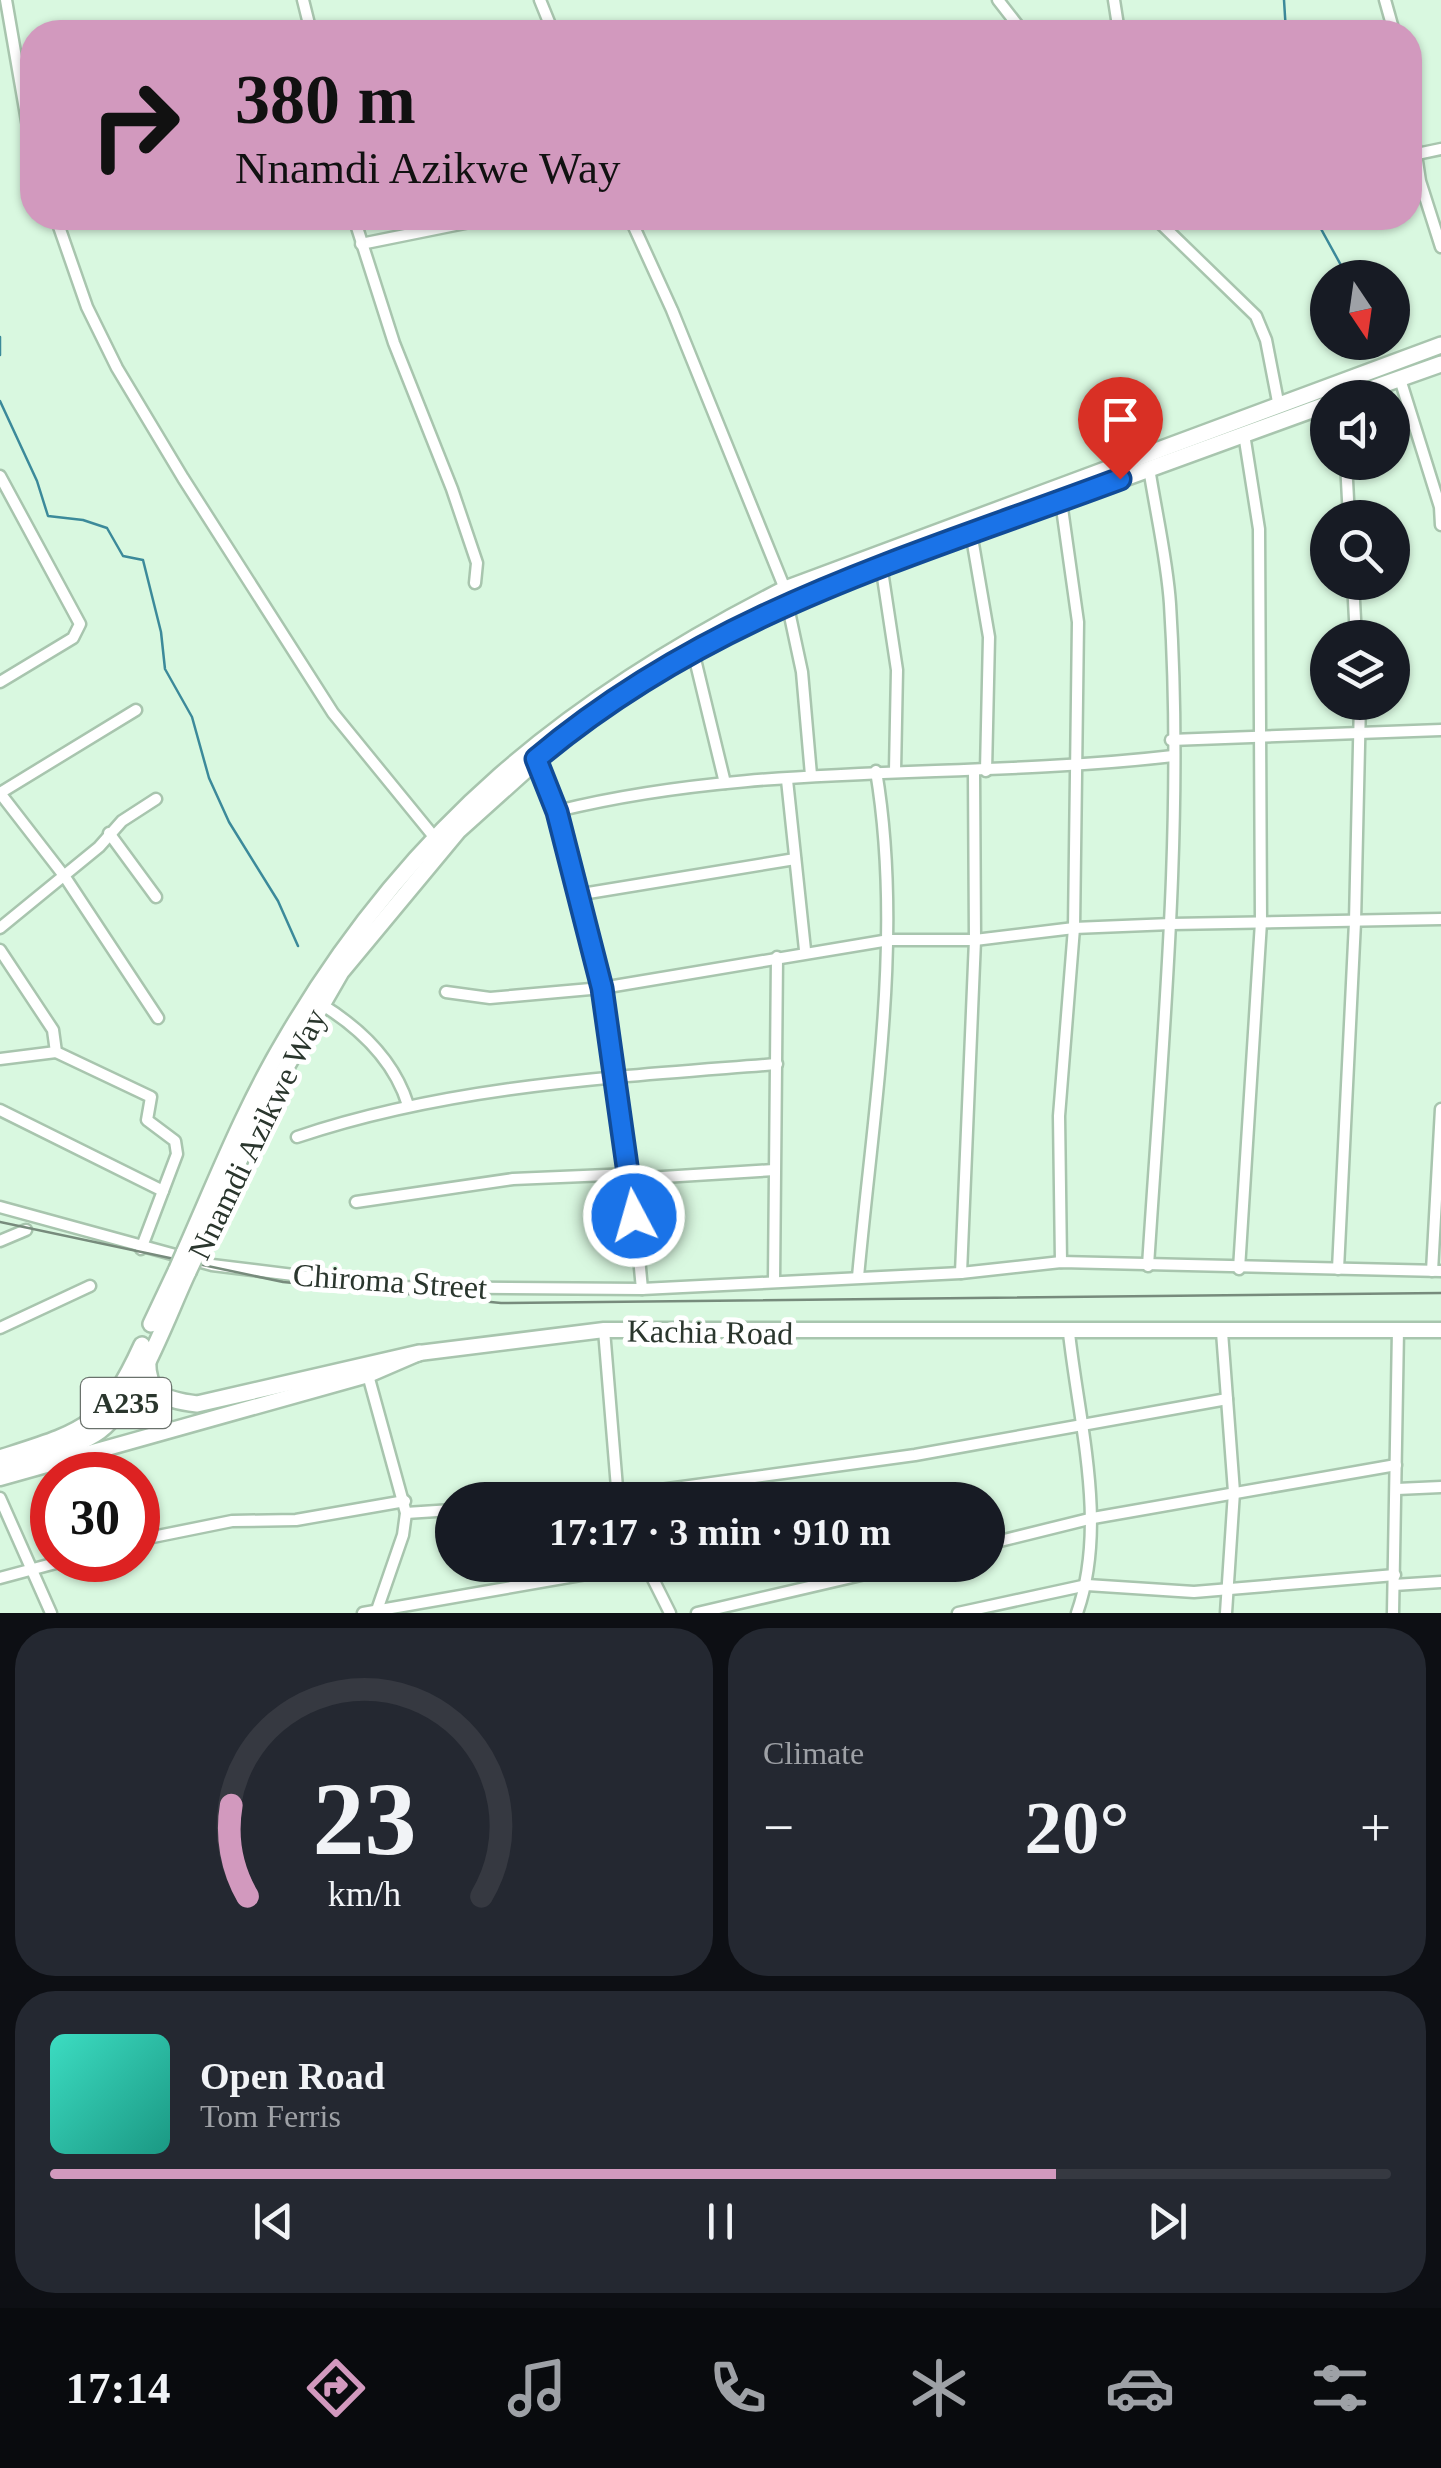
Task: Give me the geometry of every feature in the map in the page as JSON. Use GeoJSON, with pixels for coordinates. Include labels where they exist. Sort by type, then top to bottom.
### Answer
{"type":"FeatureCollection","features":[{"type":"Feature","properties":{"kind":"highway","name":"Nnamdi Azikwe Way"},"geometry":{"type":"LineString","coordinates":[[0,1474],[98,1432],[137,1386],[256,1094],[299,1016],[376,905],[435,838],[505,770],[590,700],[689,637],[786,596],[1441,345]]}},
{"type":"Feature","properties":{"kind":"highway"},"geometry":{"type":"LineString","coordinates":[[1394,380],[1441,364]]}},
{"type":"Feature","properties":{"kind":"highway","name":"Nnamdi Azikwe Way"},"geometry":{"type":"LineString","coordinates":[[190,1254],[266,1102],[321,1004],[420,873],[458,831],[536,759],[626,690],[786,596],[1310,410]]}},
{"type":"Feature","properties":{"kind":"highway","name":"A235"},"geometry":{"type":"LineString","coordinates":[[0,1458],[77,1431],[103,1414],[122,1387],[183,1270]]}},
{"type":"Feature","properties":{"kind":"highway"},"geometry":{"type":"LineString","coordinates":[[148,1354],[146,1375],[152,1386],[169,1398],[197,1404],[419,1354]]}},
{"type":"Feature","properties":{"kind":"main road","name":"Kachia Road"},"geometry":{"type":"LineString","coordinates":[[0,1474],[368,1375],[419,1354],[604,1330],[1441,1330]]}},
{"type":"Feature","properties":{"kind":"street"},"geometry":{"type":"LineString","coordinates":[[6,0],[20,81]]}},
{"type":"Feature","properties":{"kind":"street"},"geometry":{"type":"LineString","coordinates":[[998,0],[1014,20]]}},
{"type":"Feature","properties":{"kind":"street"},"geometry":{"type":"LineString","coordinates":[[1422,180],[1441,246]]}},
{"type":"Feature","properties":{"kind":"street"},"geometry":{"type":"LineString","coordinates":[[60,230],[87,308],[109,353],[183,478],[333,713],[435,838]]}},
{"type":"Feature","properties":{"kind":"street"},"geometry":{"type":"LineString","coordinates":[[357,230],[477,563],[475,583]]}},
{"type":"Feature","properties":{"kind":"street"},"geometry":{"type":"LineString","coordinates":[[360,244],[430,230]]}},
{"type":"Feature","properties":{"kind":"street"},"geometry":{"type":"LineString","coordinates":[[635,230],[672,310],[786,596],[802,672],[812,775]]}},
{"type":"Feature","properties":{"kind":"street"},"geometry":{"type":"LineString","coordinates":[[1167,230],[1256,316],[1266,340],[1279,407]]}},
{"type":"Feature","properties":{"kind":"street"},"geometry":{"type":"LineString","coordinates":[[1400,378],[1440,507],[1441,525]]}},
{"type":"Feature","properties":{"kind":"street"},"geometry":{"type":"LineString","coordinates":[[1239,1269],[1261,922],[1260,530],[1244,434]]}},
{"type":"Feature","properties":{"kind":"street"},"geometry":{"type":"LineString","coordinates":[[1148,1266],[1170,924],[1173,756],[1170,602],[1149,468]]}},
{"type":"Feature","properties":{"kind":"street"},"geometry":{"type":"LineString","coordinates":[[0,476],[80,624],[73,638],[0,682]]}},
{"type":"Feature","properties":{"kind":"street"},"geometry":{"type":"LineString","coordinates":[[1061,501],[1078,622],[1074,928],[1059,1116],[1061,1262]]}},
{"type":"Feature","properties":{"kind":"street"},"geometry":{"type":"LineString","coordinates":[[961,1273],[988,637],[971,532]]}},
{"type":"Feature","properties":{"kind":"street"},"geometry":{"type":"LineString","coordinates":[[881,564],[897,670],[895,772]]}},
{"type":"Feature","properties":{"kind":"street"},"geometry":{"type":"LineString","coordinates":[[693,650],[725,784]]}},
{"type":"Feature","properties":{"kind":"street"},"geometry":{"type":"LineString","coordinates":[[136,710],[0,793],[65,876],[158,1018]]}},
{"type":"Feature","properties":{"kind":"street"},"geometry":{"type":"LineString","coordinates":[[1338,1269],[1361,720]]}},
{"type":"Feature","properties":{"kind":"street"},"geometry":{"type":"LineString","coordinates":[[1171,740],[1441,730]]}},
{"type":"Feature","properties":{"kind":"street"},"geometry":{"type":"LineString","coordinates":[[557,812],[632,792],[812,775],[1078,767],[1173,756]]}},
{"type":"Feature","properties":{"kind":"street"},"geometry":{"type":"LineString","coordinates":[[536,759],[557,812],[602,988],[631,1176],[642,1289]]}},
{"type":"Feature","properties":{"kind":"street"},"geometry":{"type":"LineString","coordinates":[[858,1278],[889,940],[888,842],[876,771]]}},
{"type":"Feature","properties":{"kind":"street"},"geometry":{"type":"LineString","coordinates":[[786,780],[806,950]]}},
{"type":"Feature","properties":{"kind":"street"},"geometry":{"type":"LineString","coordinates":[[0,928],[65,876],[108,833],[156,799]]}},
{"type":"Feature","properties":{"kind":"street"},"geometry":{"type":"LineString","coordinates":[[108,833],[156,897]]}},
{"type":"Feature","properties":{"kind":"street"},"geometry":{"type":"LineString","coordinates":[[576,895],[795,858]]}},
{"type":"Feature","properties":{"kind":"street"},"geometry":{"type":"LineString","coordinates":[[446,992],[490,998],[602,988],[806,950],[889,940],[975,940],[1074,928],[1170,924],[1441,920]]}},
{"type":"Feature","properties":{"kind":"street"},"geometry":{"type":"LineString","coordinates":[[0,950],[53,1030],[56,1052]]}},
{"type":"Feature","properties":{"kind":"street"},"geometry":{"type":"LineString","coordinates":[[774,1281],[777,957]]}},
{"type":"Feature","properties":{"kind":"street"},"geometry":{"type":"LineString","coordinates":[[321,1004],[372,1044],[396,1076],[408,1105]]}},
{"type":"Feature","properties":{"kind":"street"},"geometry":{"type":"LineString","coordinates":[[0,1059],[56,1052],[151,1097],[147,1120],[172,1137],[176,1146],[141,1249]]}},
{"type":"Feature","properties":{"kind":"street"},"geometry":{"type":"LineString","coordinates":[[297,1137],[408,1105],[615,1077],[777,1064]]}},
{"type":"Feature","properties":{"kind":"street"},"geometry":{"type":"LineString","coordinates":[[1437,1271],[1441,1109]]}},
{"type":"Feature","properties":{"kind":"street"},"geometry":{"type":"LineString","coordinates":[[0,1110],[163,1191]]}},
{"type":"Feature","properties":{"kind":"street"},"geometry":{"type":"LineString","coordinates":[[356,1202],[513,1180],[774,1170]]}},
{"type":"Feature","properties":{"kind":"street","name":"Chiroma Street"},"geometry":{"type":"LineString","coordinates":[[0,1208],[212,1265],[391,1287],[642,1289],[961,1273],[1061,1262],[1437,1271]]}},
{"type":"Feature","properties":{"kind":"street"},"geometry":{"type":"LineString","coordinates":[[0,1241],[26,1230]]}},
{"type":"Feature","properties":{"kind":"street"},"geometry":{"type":"LineString","coordinates":[[0,1328],[90,1286]]}},
{"type":"Feature","properties":{"kind":"street"},"geometry":{"type":"LineString","coordinates":[[604,1330],[617,1482]]}},
{"type":"Feature","properties":{"kind":"street"},"geometry":{"type":"LineString","coordinates":[[1393,1613],[1398,1330]]}},
{"type":"Feature","properties":{"kind":"street"},"geometry":{"type":"LineString","coordinates":[[1222,1332],[1234,1492],[1226,1613]]}},
{"type":"Feature","properties":{"kind":"street"},"geometry":{"type":"LineString","coordinates":[[1069,1333],[1093,1518],[1087,1584],[1077,1613]]}},
{"type":"Feature","properties":{"kind":"street"},"geometry":{"type":"LineString","coordinates":[[368,1375],[406,1507],[404,1534],[376,1611]]}},
{"type":"Feature","properties":{"kind":"street"},"geometry":{"type":"LineString","coordinates":[[733,1482],[896,1458],[1227,1399]]}},
{"type":"Feature","properties":{"kind":"street"},"geometry":{"type":"LineString","coordinates":[[1005,1540],[1093,1518],[1396,1465]]}},
{"type":"Feature","properties":{"kind":"street"},"geometry":{"type":"LineString","coordinates":[[1397,1488],[1441,1487]]}},
{"type":"Feature","properties":{"kind":"street"},"geometry":{"type":"LineString","coordinates":[[0,1498],[30,1566]]}},
{"type":"Feature","properties":{"kind":"street"},"geometry":{"type":"LineString","coordinates":[[160,1535],[217,1523],[296,1520],[406,1507],[435,1509]]}},
{"type":"Feature","properties":{"kind":"street"},"geometry":{"type":"LineString","coordinates":[[0,1578],[30,1570]]}},
{"type":"Feature","properties":{"kind":"street"},"geometry":{"type":"LineString","coordinates":[[958,1613],[1087,1584],[1194,1592],[1394,1580],[1441,1582]]}},
{"type":"Feature","properties":{"kind":"street"},"geometry":{"type":"LineString","coordinates":[[37,1582],[51,1613]]}},
{"type":"Feature","properties":{"kind":"street"},"geometry":{"type":"LineString","coordinates":[[363,1613],[541,1582]]}},
{"type":"Feature","properties":{"kind":"street"},"geometry":{"type":"LineString","coordinates":[[654,1582],[670,1613]]}},
{"type":"Feature","properties":{"kind":"street"},"geometry":{"type":"LineString","coordinates":[[698,1613],[831,1582]]}},
{"type":"Feature","properties":{"kind":"waterway"},"geometry":{"type":"LineString","coordinates":[[1284,0],[1285,20]]}},
{"type":"Feature","properties":{"kind":"waterway"},"geometry":{"type":"LineString","coordinates":[[1322,230],[1338,260]]}},
{"type":"Feature","properties":{"kind":"waterway"},"geometry":{"type":"LineString","coordinates":[[0,337],[0,355]]}},
{"type":"Feature","properties":{"kind":"waterway"},"geometry":{"type":"LineString","coordinates":[[0,401],[37,481],[48,516],[83,520],[107,528],[123,556],[143,560],[161,632],[165,669],[192,717],[209,778],[229,822],[278,901],[298,946]]}},
{"type":"Feature","properties":{"kind":"railway"},"geometry":{"type":"LineString","coordinates":[[0,1222],[283,1282],[501,1303],[1441,1293]]}},
{"type":"Feature","properties":{"kind":"route"},"geometry":{"type":"LineString","coordinates":[[634,1216],[602,988],[557,812],[536,759],[626,690],[746,621],[858,573],[1120,479]]}}]}
